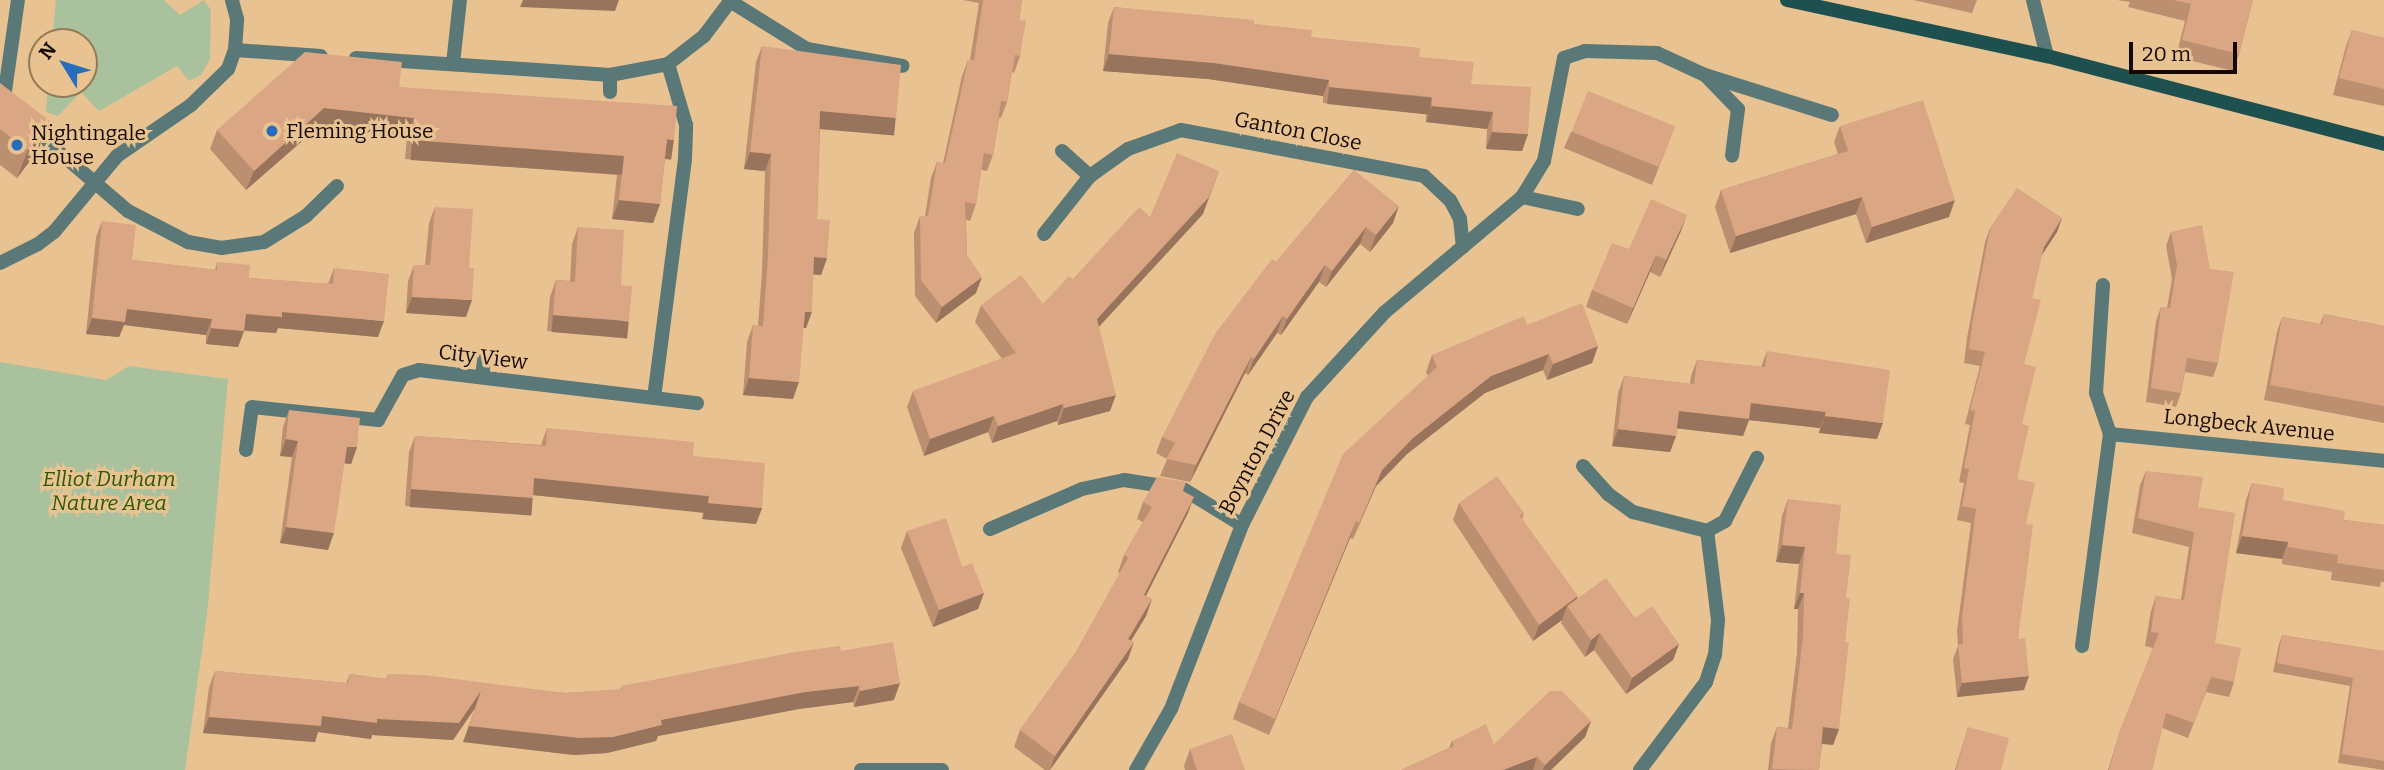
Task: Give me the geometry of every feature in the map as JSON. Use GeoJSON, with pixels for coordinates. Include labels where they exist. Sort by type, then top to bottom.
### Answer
{"type":"FeatureCollection","features":[{"type":"Feature","properties":{"kind":"street"},"geometry":{"type":"LineString","coordinates":[[18,0],[4,98],[30,127],[128,211],[188,242],[221,248],[264,242],[306,216],[337,186]]}},
{"type":"Feature","properties":{"kind":"street"},"geometry":{"type":"LineString","coordinates":[[0,263],[38,244],[54,232],[93,180],[117,156],[213,87],[228,69],[235,50],[237,19],[232,0]]}},
{"type":"Feature","properties":{"kind":"street"},"geometry":{"type":"LineString","coordinates":[[453,64],[460,0]]}},
{"type":"Feature","properties":{"kind":"street"},"geometry":{"type":"LineString","coordinates":[[1787,0],[2047,56],[2384,144]]}},
{"type":"Feature","properties":{"kind":"street"},"geometry":{"type":"LineString","coordinates":[[2033,0],[2047,56]]}},
{"type":"Feature","properties":{"kind":"street"},"geometry":{"type":"LineString","coordinates":[[235,50],[610,75],[668,64],[704,36],[731,1],[807,49],[903,66]]}},
{"type":"Feature","properties":{"kind":"street","name":"Boynton Drive"},"geometry":{"type":"LineString","coordinates":[[1136,770],[1171,709],[1242,525],[1307,397],[1385,312],[1522,197],[1544,161],[1564,58],[1585,51],[1657,52],[1705,75]]}},
{"type":"Feature","properties":{"kind":"street"},"geometry":{"type":"LineString","coordinates":[[654,398],[685,159],[685,125],[668,64]]}},
{"type":"Feature","properties":{"kind":"street"},"geometry":{"type":"LineString","coordinates":[[610,75],[610,92]]}},
{"type":"Feature","properties":{"kind":"street"},"geometry":{"type":"LineString","coordinates":[[1705,75],[1832,115]]}},
{"type":"Feature","properties":{"kind":"street"},"geometry":{"type":"LineString","coordinates":[[1705,75],[1738,109],[1732,156]]}},
{"type":"Feature","properties":{"kind":"street","name":"Ganton Close"},"geometry":{"type":"LineString","coordinates":[[1044,234],[1090,176],[1128,149],[1181,130],[1424,176],[1450,200],[1460,219],[1463,247]]}},
{"type":"Feature","properties":{"kind":"street"},"geometry":{"type":"LineString","coordinates":[[1062,151],[1090,176]]}},
{"type":"Feature","properties":{"kind":"street"},"geometry":{"type":"LineString","coordinates":[[1522,197],[1578,209]]}},
{"type":"Feature","properties":{"kind":"street"},"geometry":{"type":"LineString","coordinates":[[2082,646],[2110,434],[2096,393],[2103,285]]}},
{"type":"Feature","properties":{"kind":"street"},"geometry":{"type":"LineString","coordinates":[[482,377],[484,360]]}},
{"type":"Feature","properties":{"kind":"street","name":"City View"},"geometry":{"type":"LineString","coordinates":[[245,455],[251,407],[377,420],[403,375],[419,370],[697,403]]}},
{"type":"Feature","properties":{"kind":"street","name":"Longbeck Avenue"},"geometry":{"type":"LineString","coordinates":[[2110,434],[2384,461]]}},
{"type":"Feature","properties":{"kind":"street"},"geometry":{"type":"LineString","coordinates":[[1583,466],[1608,494],[1633,512],[1707,531],[1725,521],[1757,458]]}},
{"type":"Feature","properties":{"kind":"street"},"geometry":{"type":"LineString","coordinates":[[990,529],[1082,489],[1124,480],[1183,489],[1242,525]]}},
{"type":"Feature","properties":{"kind":"street"},"geometry":{"type":"LineString","coordinates":[[1640,770],[1706,682],[1715,655],[1718,620],[1707,531]]}},
{"type":"Feature","properties":{"kind":"street"},"geometry":{"type":"LineString","coordinates":[[861,770],[942,770]]}},
{"type":"Feature","properties":{"kind":"green space"},"geometry":{"type":"Polygon","coordinates":[[[56,0],[164,0],[180,15],[204,0],[211,10],[210,59],[201,75],[189,81],[177,66],[99,111],[87,98],[98,98],[98,28],[53,28],[56,0]]]}},
{"type":"Feature","properties":{"kind":"green space"},"geometry":{"type":"Polygon","coordinates":[[[47,98],[75,98],[58,116],[46,112],[47,98]]]}},
{"type":"Feature","properties":{"kind":"green space","name":"Elliot Durham Nature Area"},"geometry":{"type":"Polygon","coordinates":[[[0,362],[106,380],[129,366],[228,379],[207,615],[185,770],[0,770],[0,362]]]}},
{"type":"Feature","properties":{"kind":"building"},"geometry":{"type":"Polygon","coordinates":[[[983,0],[1022,0],[1019,20],[1026,21],[1020,56],[1015,55],[1007,102],[1001,101],[993,155],[984,153],[976,204],[965,202],[967,255],[982,277],[942,307],[921,280],[920,216],[928,216],[937,162],[945,163],[968,60],[974,60],[983,0]]]}},
{"type":"Feature","properties":{"kind":"building"},"geometry":{"type":"Polygon","coordinates":[[[2173,0],[2192,0],[2191,4],[2173,0]]]}},
{"type":"Feature","properties":{"kind":"building"},"geometry":{"type":"Polygon","coordinates":[[[2192,0],[2253,0],[2239,54],[2182,40],[2192,0]]]}},
{"type":"Feature","properties":{"kind":"building"},"geometry":{"type":"Polygon","coordinates":[[[1114,7],[1254,20],[1254,24],[1312,30],[1311,37],[1420,48],[1419,57],[1474,62],[1471,84],[1531,87],[1528,134],[1492,132],[1493,112],[1432,106],[1432,97],[1329,87],[1329,80],[1214,63],[1109,54],[1114,7]]]}},
{"type":"Feature","properties":{"kind":"building"},"geometry":{"type":"Polygon","coordinates":[[[2352,30],[2384,38],[2384,89],[2339,78],[2352,30]]]}},
{"type":"Feature","properties":{"kind":"building"},"geometry":{"type":"Polygon","coordinates":[[[762,46],[901,65],[896,118],[820,111],[817,219],[830,220],[827,258],[814,257],[812,312],[805,312],[799,382],[749,378],[753,325],[763,326],[768,256],[771,154],[750,152],[762,46]]]}},
{"type":"Feature","properties":{"kind":"building"},"geometry":{"type":"Polygon","coordinates":[[[305,52],[402,62],[399,87],[677,106],[674,140],[667,139],[660,204],[619,200],[624,156],[412,140],[414,118],[324,108],[254,171],[217,130],[305,52]]]}},
{"type":"Feature","properties":{"kind":"building"},"geometry":{"type":"Polygon","coordinates":[[[0,83],[50,121],[28,150],[0,129],[0,83]]]}},
{"type":"Feature","properties":{"kind":"building"},"geometry":{"type":"Polygon","coordinates":[[[1588,91],[1675,126],[1659,167],[1572,132],[1588,91]]]}},
{"type":"Feature","properties":{"kind":"building"},"geometry":{"type":"Polygon","coordinates":[[[1923,100],[1955,200],[1872,227],[1862,197],[1736,236],[1721,190],[1848,151],[1840,126],[1923,100]]]}},
{"type":"Feature","properties":{"kind":"building"},"geometry":{"type":"Polygon","coordinates":[[[1177,153],[1219,171],[1209,197],[1097,319],[1116,395],[1064,408],[1063,404],[998,426],[994,416],[930,439],[913,391],[1016,353],[981,305],[1021,275],[1043,304],[1069,276],[1073,279],[1139,207],[1150,217],[1177,153]]]}},
{"type":"Feature","properties":{"kind":"building"},"geometry":{"type":"Polygon","coordinates":[[[1354,170],[1399,206],[1376,235],[1366,227],[1332,271],[1325,265],[1287,319],[1283,316],[1254,359],[1251,357],[1196,465],[1166,459],[1175,443],[1162,437],[1215,334],[1272,259],[1276,262],[1354,170]]]}},
{"type":"Feature","properties":{"kind":"building"},"geometry":{"type":"Polygon","coordinates":[[[2017,188],[2062,218],[2044,247],[2032,298],[2041,300],[2024,364],[2036,367],[2022,424],[2029,426],[2017,479],[2035,483],[2026,524],[2033,525],[2018,639],[2025,638],[2029,676],[1962,683],[1958,645],[1963,644],[1962,617],[1976,509],[1962,506],[1969,469],[1964,468],[1975,411],[1970,410],[1985,352],[1969,349],[1990,228],[2017,188]]]}},
{"type":"Feature","properties":{"kind":"building"},"geometry":{"type":"Polygon","coordinates":[[[1651,199],[1687,215],[1666,260],[1656,255],[1633,308],[1592,290],[1612,243],[1629,249],[1651,199]]]}},
{"type":"Feature","properties":{"kind":"building"},"geometry":{"type":"Polygon","coordinates":[[[435,207],[473,209],[469,268],[474,268],[472,300],[412,297],[414,265],[430,265],[435,207]]]}},
{"type":"Feature","properties":{"kind":"building"},"geometry":{"type":"Polygon","coordinates":[[[102,221],[136,225],[132,260],[217,270],[217,262],[250,265],[249,278],[333,284],[334,268],[389,274],[384,321],[282,312],[282,317],[246,314],[244,331],[211,328],[212,319],[127,309],[125,322],[92,318],[102,221]]]}},
{"type":"Feature","properties":{"kind":"building"},"geometry":{"type":"Polygon","coordinates":[[[2202,225],[2210,269],[2234,272],[2218,363],[2187,358],[2181,393],[2151,388],[2161,307],[2170,308],[2177,265],[2171,232],[2202,225]]]}},
{"type":"Feature","properties":{"kind":"building"},"geometry":{"type":"Polygon","coordinates":[[[578,227],[624,230],[621,285],[632,286],[629,321],[553,315],[556,280],[575,282],[578,227]]]}},
{"type":"Feature","properties":{"kind":"building"},"geometry":{"type":"Polygon","coordinates":[[[1582,303],[1598,346],[1553,364],[1549,354],[1491,376],[1413,438],[1382,470],[1359,523],[1356,521],[1275,719],[1239,702],[1343,454],[1437,367],[1432,355],[1524,316],[1527,325],[1582,303]]]}},
{"type":"Feature","properties":{"kind":"building"},"geometry":{"type":"Polygon","coordinates":[[[2324,314],[2384,326],[2384,406],[2270,385],[2282,317],[2322,324],[2324,314]]]}},
{"type":"Feature","properties":{"kind":"building"},"geometry":{"type":"Polygon","coordinates":[[[1767,351],[1890,370],[1883,423],[1825,416],[1826,412],[1751,403],[1749,419],[1679,411],[1676,436],[1618,429],[1624,376],[1694,384],[1697,360],[1765,367],[1767,351]]]}},
{"type":"Feature","properties":{"kind":"building"},"geometry":{"type":"Polygon","coordinates":[[[289,410],[360,418],[357,447],[347,447],[334,533],[286,527],[298,441],[286,439],[289,410]]]}},
{"type":"Feature","properties":{"kind":"building"},"geometry":{"type":"Polygon","coordinates":[[[547,428],[694,442],[693,456],[765,463],[762,508],[708,503],[709,496],[534,478],[533,498],[411,489],[415,436],[546,446],[547,428]]]}},
{"type":"Feature","properties":{"kind":"building"},"geometry":{"type":"Polygon","coordinates":[[[2146,471],[2203,477],[2198,507],[2235,513],[2215,643],[2241,648],[2234,682],[2211,677],[2194,723],[2166,713],[2152,770],[2109,770],[2120,731],[2159,633],[2151,632],[2156,596],[2184,600],[2194,532],[2138,518],[2146,471]]]}},
{"type":"Feature","properties":{"kind":"building"},"geometry":{"type":"Polygon","coordinates":[[[1497,476],[1524,513],[1520,516],[1578,596],[1539,625],[1459,503],[1497,476]]]}},
{"type":"Feature","properties":{"kind":"building"},"geometry":{"type":"Polygon","coordinates":[[[1157,477],[1186,482],[1183,491],[1194,497],[1144,595],[1152,599],[1128,639],[1134,642],[1055,756],[1020,730],[1076,652],[1128,558],[1124,555],[1152,507],[1143,502],[1157,477]]]}},
{"type":"Feature","properties":{"kind":"building"},"geometry":{"type":"Polygon","coordinates":[[[2252,483],[2284,488],[2283,500],[2345,511],[2344,520],[2384,525],[2384,570],[2337,563],[2338,555],[2288,547],[2288,542],[2242,536],[2252,483]]]}},
{"type":"Feature","properties":{"kind":"building"},"geometry":{"type":"Polygon","coordinates":[[[1788,499],[1841,505],[1836,554],[1851,555],[1846,598],[1850,599],[1845,642],[1849,642],[1839,729],[1823,727],[1819,770],[1772,769],[1777,727],[1792,729],[1803,636],[1804,593],[1800,593],[1805,547],[1782,545],[1788,499]]]}},
{"type":"Feature","properties":{"kind":"building"},"geometry":{"type":"Polygon","coordinates":[[[946,518],[962,567],[972,563],[984,593],[939,610],[907,531],[946,518]]]}},
{"type":"Feature","properties":{"kind":"building"},"geometry":{"type":"Polygon","coordinates":[[[1606,578],[1635,618],[1652,606],[1679,644],[1632,678],[1600,633],[1591,640],[1567,606],[1606,578]]]}},
{"type":"Feature","properties":{"kind":"building"},"geometry":{"type":"Polygon","coordinates":[[[2282,635],[2384,651],[2384,761],[2342,754],[2353,678],[2277,663],[2282,635]]]}},
{"type":"Feature","properties":{"kind":"building"},"geometry":{"type":"Polygon","coordinates":[[[893,642],[900,683],[860,691],[859,686],[805,692],[661,720],[662,725],[613,737],[580,738],[469,726],[481,691],[459,723],[377,719],[377,723],[322,716],[321,726],[209,717],[215,671],[348,683],[350,674],[387,679],[388,674],[424,675],[565,693],[622,689],[622,686],[795,652],[840,646],[841,651],[893,642]]]}},
{"type":"Feature","properties":{"kind":"building"},"geometry":{"type":"Polygon","coordinates":[[[1550,691],[1562,691],[1591,721],[1545,765],[1537,757],[1503,770],[1401,770],[1454,746],[1452,741],[1486,724],[1494,744],[1550,691]]]}},
{"type":"Feature","properties":{"kind":"building"},"geometry":{"type":"Polygon","coordinates":[[[1968,727],[2009,738],[2001,770],[1956,770],[1968,727]]]}},
{"type":"Feature","properties":{"kind":"building"},"geometry":{"type":"Polygon","coordinates":[[[1232,734],[1245,770],[1197,770],[1190,749],[1232,734]]]}},
{"type":"Feature","properties":{"kind":"place","name":"Fleming House"},"geometry":{"type":"Point","coordinates":[272,131]}},
{"type":"Feature","properties":{"kind":"place","name":"Nightingale House"},"geometry":{"type":"Point","coordinates":[17,145]}}]}
